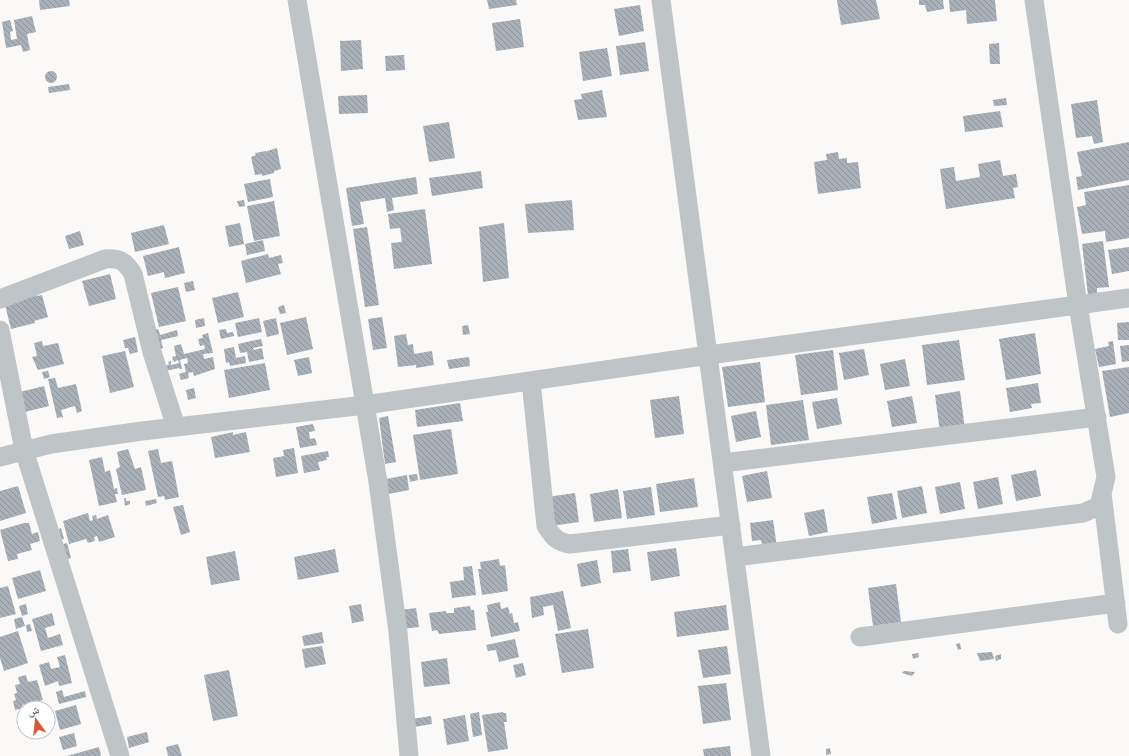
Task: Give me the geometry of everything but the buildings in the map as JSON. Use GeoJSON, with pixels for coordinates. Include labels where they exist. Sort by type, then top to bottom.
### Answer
{"type":"FeatureCollection","features":[{"type":"Feature","properties":{"kind":"street"},"geometry":{"type":"LineString","coordinates":[[297,0],[378,482],[398,632],[409,756]]}},
{"type":"Feature","properties":{"kind":"street"},"geometry":{"type":"LineString","coordinates":[[661,0],[736,557],[761,756]]}},
{"type":"Feature","properties":{"kind":"street"},"geometry":{"type":"LineString","coordinates":[[736,557],[1083,514],[1099,506],[1106,477],[1078,305],[1034,0]]}},
{"type":"Feature","properties":{"kind":"street"},"geometry":{"type":"LineString","coordinates":[[0,299],[11,293],[105,259],[118,258],[126,263],[133,274],[152,352],[176,427]]}},
{"type":"Feature","properties":{"kind":"street"},"geometry":{"type":"LineString","coordinates":[[0,456],[51,444],[176,427],[365,405],[709,354],[1129,298]]}},
{"type":"Feature","properties":{"kind":"street"},"geometry":{"type":"LineString","coordinates":[[0,330],[24,450],[120,756]]}},
{"type":"Feature","properties":{"kind":"street"},"geometry":{"type":"LineString","coordinates":[[531,380],[546,526],[552,537],[560,543],[570,544],[731,525]]}},
{"type":"Feature","properties":{"kind":"street"},"geometry":{"type":"LineString","coordinates":[[723,463],[1097,417]]}},
{"type":"Feature","properties":{"kind":"street"},"geometry":{"type":"LineString","coordinates":[[1102,493],[1118,624]]}},
{"type":"Feature","properties":{"kind":"street"},"geometry":{"type":"LineString","coordinates":[[860,637],[1116,603]]}}]}
